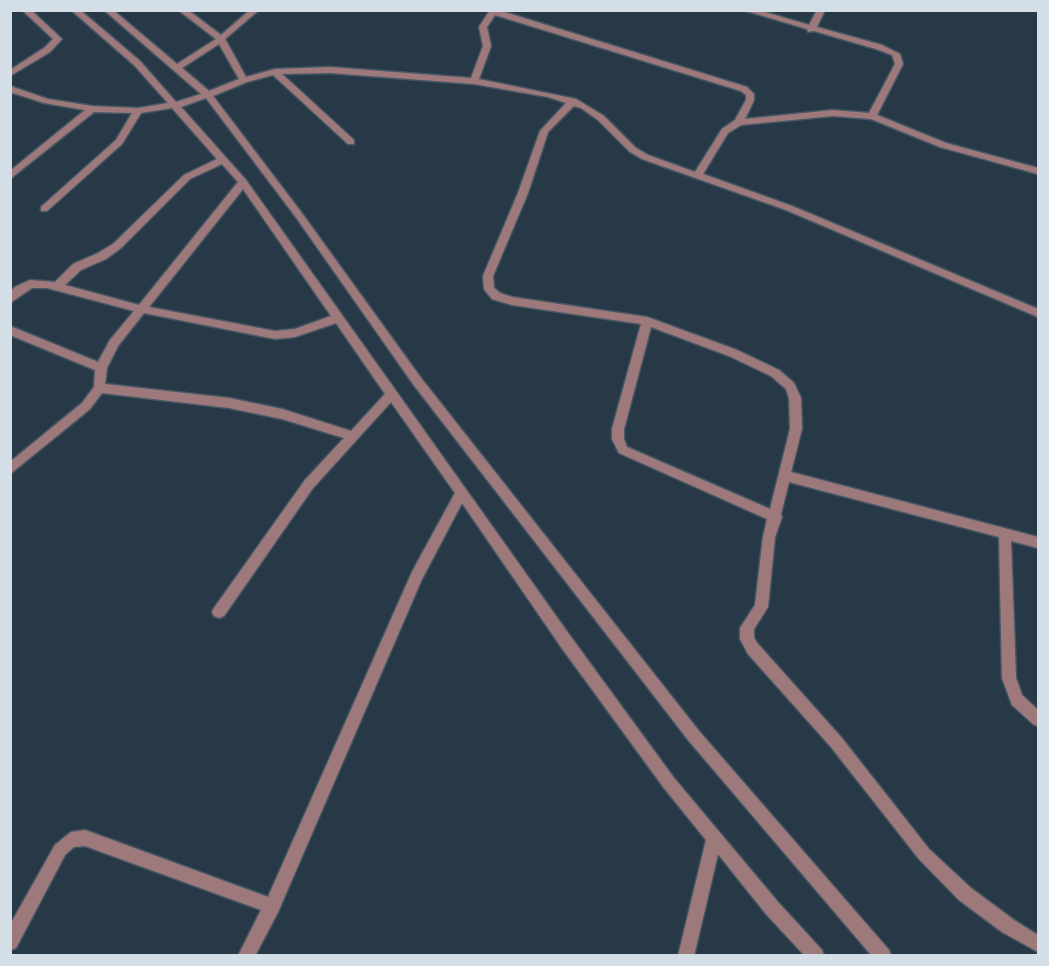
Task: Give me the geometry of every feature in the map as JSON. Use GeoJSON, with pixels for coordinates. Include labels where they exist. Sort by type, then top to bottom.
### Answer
{"type":"FeatureCollection","features":[{"type":"Feature","properties":{"kind":"street"},"geometry":{"type":"LineString","coordinates":[[10,74],[47,50],[58,39],[26,10]]}},
{"type":"Feature","properties":{"kind":"street"},"geometry":{"type":"LineString","coordinates":[[75,10],[181,104],[243,182],[461,493],[669,783],[772,908],[816,956]]}},
{"type":"Feature","properties":{"kind":"street"},"geometry":{"type":"LineString","coordinates":[[108,10],[178,67],[205,95],[298,214],[417,381],[694,736],[883,956]]}},
{"type":"Feature","properties":{"kind":"street"},"geometry":{"type":"LineString","coordinates":[[182,10],[221,39],[244,80]]}},
{"type":"Feature","properties":{"kind":"street"},"geometry":{"type":"LineString","coordinates":[[178,67],[221,39],[255,10]]}},
{"type":"Feature","properties":{"kind":"street"},"geometry":{"type":"LineString","coordinates":[[747,10],[811,30],[879,46],[896,54],[898,64],[872,116]]}},
{"type":"Feature","properties":{"kind":"street"},"geometry":{"type":"LineString","coordinates":[[811,30],[821,10]]}},
{"type":"Feature","properties":{"kind":"street"},"geometry":{"type":"LineString","coordinates":[[474,81],[487,46],[483,27],[493,11],[744,88],[750,94],[750,100],[739,122]]}},
{"type":"Feature","properties":{"kind":"street"},"geometry":{"type":"LineString","coordinates":[[10,89],[47,101],[93,109],[138,111],[181,104],[244,80],[275,72],[330,70],[474,81],[573,101],[601,118],[633,150],[645,157],[789,208],[1038,313]]}},
{"type":"Feature","properties":{"kind":"street"},"geometry":{"type":"LineString","coordinates":[[275,72],[351,142]]}},
{"type":"Feature","properties":{"kind":"street"},"geometry":{"type":"LineString","coordinates":[[573,101],[544,131],[523,193],[488,276],[489,290],[496,296],[512,301],[647,321],[733,353],[775,373],[790,386],[795,398],[796,429],[776,517],[769,537],[761,607],[747,628],[747,639],[753,649],[836,742],[924,854],[965,894],[1008,926],[1038,944]]}},
{"type":"Feature","properties":{"kind":"street"},"geometry":{"type":"LineString","coordinates":[[10,176],[93,109]]}},
{"type":"Feature","properties":{"kind":"street"},"geometry":{"type":"LineString","coordinates":[[44,209],[119,142],[138,111]]}},
{"type":"Feature","properties":{"kind":"street"},"geometry":{"type":"LineString","coordinates":[[698,176],[725,131],[739,122],[812,114],[872,116],[943,145],[1038,171]]}},
{"type":"Feature","properties":{"kind":"street"},"geometry":{"type":"LineString","coordinates":[[57,287],[77,267],[102,256],[117,246],[187,177],[224,159]]}},
{"type":"Feature","properties":{"kind":"street"},"geometry":{"type":"LineString","coordinates":[[10,469],[86,406],[99,388],[101,368],[114,343],[243,182]]}},
{"type":"Feature","properties":{"kind":"street"},"geometry":{"type":"LineString","coordinates":[[10,299],[30,284],[57,287],[141,309],[275,335],[295,333],[338,318]]}},
{"type":"Feature","properties":{"kind":"street"},"geometry":{"type":"LineString","coordinates":[[647,321],[618,429],[618,439],[623,450],[776,517]]}},
{"type":"Feature","properties":{"kind":"street"},"geometry":{"type":"LineString","coordinates":[[10,330],[101,368]]}},
{"type":"Feature","properties":{"kind":"street"},"geometry":{"type":"LineString","coordinates":[[99,388],[229,403],[282,414],[352,436]]}},
{"type":"Feature","properties":{"kind":"street"},"geometry":{"type":"LineString","coordinates":[[219,612],[309,484],[392,394]]}},
{"type":"Feature","properties":{"kind":"street"},"geometry":{"type":"LineString","coordinates":[[785,476],[1038,542]]}},
{"type":"Feature","properties":{"kind":"street"},"geometry":{"type":"LineString","coordinates":[[246,956],[272,906],[417,576],[461,493]]}},
{"type":"Feature","properties":{"kind":"street"},"geometry":{"type":"LineString","coordinates":[[1005,533],[1009,678],[1017,700],[1038,719]]}},
{"type":"Feature","properties":{"kind":"street"},"geometry":{"type":"LineString","coordinates":[[10,942],[60,850],[71,840],[85,838],[272,906]]}},
{"type":"Feature","properties":{"kind":"street"},"geometry":{"type":"LineString","coordinates":[[686,956],[714,838]]}}]}
